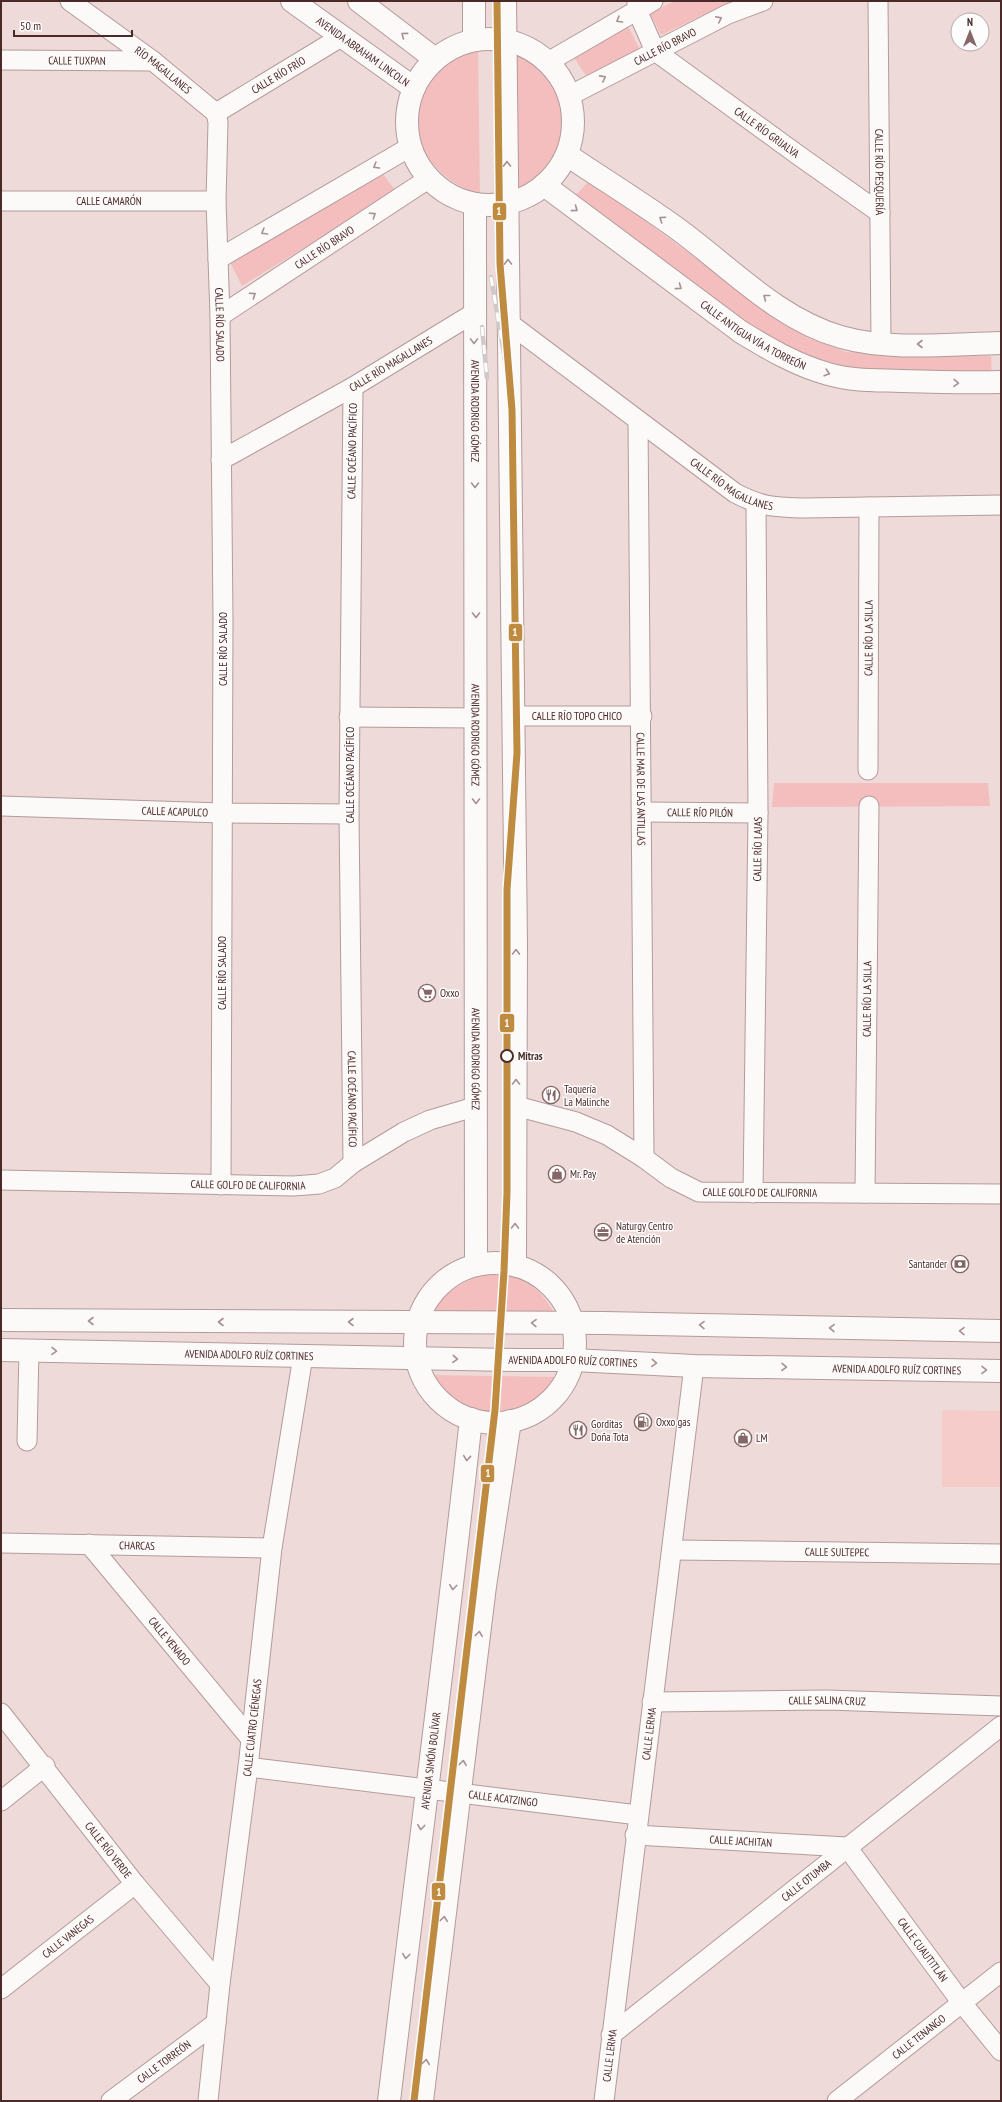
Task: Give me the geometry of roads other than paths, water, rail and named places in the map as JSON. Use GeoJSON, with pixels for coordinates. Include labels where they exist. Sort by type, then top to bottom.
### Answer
{"type":"FeatureCollection","features":[{"type":"Feature","properties":{"kind":"main road","name":"AVENIDA ABRAHAM LINCOLN"},"geometry":{"type":"LineString","coordinates":[[292,1],[414,88]]}},
{"type":"Feature","properties":{"kind":"main road"},"geometry":{"type":"LineString","coordinates":[[359,1],[435,59]]}},
{"type":"Feature","properties":{"kind":"main road"},"geometry":{"type":"LineString","coordinates":[[474,1],[474,40]]}},
{"type":"Feature","properties":{"kind":"main road"},"geometry":{"type":"LineString","coordinates":[[505,1],[513,716],[516,1106],[515,1265]]}},
{"type":"Feature","properties":{"kind":"main road"},"geometry":{"type":"LineString","coordinates":[[474,40],[505,40],[528,48],[548,62],[559,76],[569,96],[573,113],[572,134],[566,155],[557,172],[544,185],[525,197],[508,203],[489,205],[475,204],[458,199],[442,190],[428,178],[417,164],[410,147],[406,127],[407,107],[421,74],[435,59],[454,47],[474,40]]}},
{"type":"Feature","properties":{"kind":"main road"},"geometry":{"type":"LineString","coordinates":[[566,155],[675,228],[798,319],[817,330],[842,337],[881,344],[1001,343]]}},
{"type":"Feature","properties":{"kind":"main road","name":"CALLE ANTIGUA VÍA A TORREÓN"},"geometry":{"type":"LineString","coordinates":[[544,185],[741,332],[797,363],[828,374],[854,379],[959,383],[1001,382]]}},
{"type":"Feature","properties":{"kind":"main road","name":"AVENIDA RODRIGO GÓMEZ"},"geometry":{"type":"LineString","coordinates":[[475,204],[474,313],[476,718],[474,1107],[476,1265]]}},
{"type":"Feature","properties":{"kind":"main road"},"geometry":{"type":"LineString","coordinates":[[497,1263],[515,1265],[527,1269],[543,1278],[557,1291],[567,1306],[573,1324],[575,1351],[573,1360],[561,1391],[534,1413],[510,1421],[471,1419],[451,1410],[435,1395],[422,1377],[416,1357],[418,1322],[426,1302],[439,1286],[456,1273],[476,1265],[497,1263]]}},
{"type":"Feature","properties":{"kind":"main road"},"geometry":{"type":"LineString","coordinates":[[1,1320],[418,1322],[1001,1331]]}},
{"type":"Feature","properties":{"kind":"main road"},"geometry":{"type":"LineString","coordinates":[[372,1357],[383,1349],[386,1343],[383,1329],[375,1322]]}},
{"type":"Feature","properties":{"kind":"main road","name":"AVENIDA ADOLFO RUÍZ CORTINES"},"geometry":{"type":"LineString","coordinates":[[1,1350],[573,1360],[694,1366],[1001,1371]]}},
{"type":"Feature","properties":{"kind":"main road","name":"AVENIDA SIMÓN BOLÍVAR"},"geometry":{"type":"LineString","coordinates":[[389,2101],[426,1790],[453,1587],[471,1419]]}},
{"type":"Feature","properties":{"kind":"main road"},"geometry":{"type":"LineString","coordinates":[[422,2101],[485,1586],[510,1421]]}},
{"type":"Feature","properties":{"kind":"street","name":"RÍO MAGALLANES"},"geometry":{"type":"LineString","coordinates":[[70,1],[153,61],[216,113]]}},
{"type":"Feature","properties":{"kind":"street","name":"CALLE RÍO BRAVO"},"geometry":{"type":"LineString","coordinates":[[569,96],[742,8],[759,1],[763,1]]}},
{"type":"Feature","properties":{"kind":"street","name":"CALLE RÍO PESQUERÍA"},"geometry":{"type":"LineString","coordinates":[[878,1],[881,344]]}},
{"type":"Feature","properties":{"kind":"street"},"geometry":{"type":"LineString","coordinates":[[548,62],[642,4],[655,51]]}},
{"type":"Feature","properties":{"kind":"street","name":"CALLE RÍO FRÍO"},"geometry":{"type":"LineString","coordinates":[[216,113],[341,37]]}},
{"type":"Feature","properties":{"kind":"street","name":"CALLE RÍO GRIJALVA"},"geometry":{"type":"LineString","coordinates":[[655,51],[798,156],[880,213]]}},
{"type":"Feature","properties":{"kind":"street","name":"CALLE TUXPAN"},"geometry":{"type":"LineString","coordinates":[[1,60],[153,61]]}},
{"type":"Feature","properties":{"kind":"street","name":"CALLE RÍO SALADO"},"geometry":{"type":"LineString","coordinates":[[216,113],[218,122],[216,201],[220,316],[221,460],[221,1185]]}},
{"type":"Feature","properties":{"kind":"street"},"geometry":{"type":"LineString","coordinates":[[218,259],[410,147]]}},
{"type":"Feature","properties":{"kind":"street","name":"CALLE RÍO BRAVO"},"geometry":{"type":"LineString","coordinates":[[220,316],[428,178]]}},
{"type":"Feature","properties":{"kind":"street","name":"CALLE CAMARÓN"},"geometry":{"type":"LineString","coordinates":[[1,202],[216,201]]}},
{"type":"Feature","properties":{"kind":"street","name":"CALLE RÍO MAGALLANES"},"geometry":{"type":"LineString","coordinates":[[221,460],[353,387],[474,313]]}},
{"type":"Feature","properties":{"kind":"street","name":"CALLE RÍO MAGALLANES"},"geometry":{"type":"LineString","coordinates":[[509,323],[735,493],[756,504],[777,507],[1001,506]]}},
{"type":"Feature","properties":{"kind":"street","name":"CALLE OCÉANO PACÍFICO"},"geometry":{"type":"LineString","coordinates":[[353,387],[350,717],[353,1163]]}},
{"type":"Feature","properties":{"kind":"street","name":"CALLE MAR DE LAS ANTILLAS"},"geometry":{"type":"LineString","coordinates":[[638,421],[642,716],[644,1158]]}},
{"type":"Feature","properties":{"kind":"street","name":"CALLE RÍO LAJAS"},"geometry":{"type":"LineString","coordinates":[[753,1193],[758,813],[756,504]]}},
{"type":"Feature","properties":{"kind":"street","name":"CALLE RÍO LA SILLA"},"geometry":{"type":"LineString","coordinates":[[868,770],[869,507]]}},
{"type":"Feature","properties":{"kind":"street","name":"CALLE RÍO TOPO CHICO"},"geometry":{"type":"LineString","coordinates":[[513,716],[642,716]]}},
{"type":"Feature","properties":{"kind":"street"},"geometry":{"type":"LineString","coordinates":[[350,717],[476,718]]}},
{"type":"Feature","properties":{"kind":"street","name":"CALLE ACAPULCO"},"geometry":{"type":"LineString","coordinates":[[1,806],[222,813],[350,814]]}},
{"type":"Feature","properties":{"kind":"street","name":"CALLE RÍO LA SILLA"},"geometry":{"type":"LineString","coordinates":[[865,1193],[869,806]]}},
{"type":"Feature","properties":{"kind":"street","name":"CALLE RÍO PILÓN"},"geometry":{"type":"LineString","coordinates":[[642,812],[758,813]]}},
{"type":"Feature","properties":{"kind":"street","name":"CALLE GOLFO DE CALIFORNIA"},"geometry":{"type":"LineString","coordinates":[[516,1106],[576,1122],[607,1135],[644,1158],[671,1178],[699,1192],[1001,1194]]}},
{"type":"Feature","properties":{"kind":"street","name":"CALLE GOLFO DE CALIFORNIA"},"geometry":{"type":"LineString","coordinates":[[1,1180],[294,1186],[319,1184],[335,1178],[353,1163],[404,1132],[430,1120],[474,1107]]}},
{"type":"Feature","properties":{"kind":"street"},"geometry":{"type":"LineString","coordinates":[[27,1441],[29,1350]]}},
{"type":"Feature","properties":{"kind":"street","name":"CALLE CUATRO CIÉNEGAS"},"geometry":{"type":"LineString","coordinates":[[208,2101],[220,1984],[248,1767],[272,1548],[302,1356]]}},
{"type":"Feature","properties":{"kind":"street","name":"CALLE LERMA"},"geometry":{"type":"LineString","coordinates":[[604,2101],[635,1835],[694,1366]]}},
{"type":"Feature","properties":{"kind":"street","name":"CHARCAS"},"geometry":{"type":"LineString","coordinates":[[1,1543],[272,1548]]}},
{"type":"Feature","properties":{"kind":"street","name":"CALLE VENADO"},"geometry":{"type":"LineString","coordinates":[[89,1544],[250,1738]]}},
{"type":"Feature","properties":{"kind":"street","name":"CALLE SULTEPEC"},"geometry":{"type":"LineString","coordinates":[[672,1550],[1001,1554]]}},
{"type":"Feature","properties":{"kind":"street","name":"CALLE SALINA CRUZ"},"geometry":{"type":"LineString","coordinates":[[652,1702],[827,1700],[1001,1706]]}},
{"type":"Feature","properties":{"kind":"street","name":"CALLE RÍO VERDE"},"geometry":{"type":"LineString","coordinates":[[1,1713],[45,1766],[135,1884],[220,1984]]}},
{"type":"Feature","properties":{"kind":"street","name":"CALLE OTUMBA"},"geometry":{"type":"LineString","coordinates":[[611,2035],[1001,1726]]}},
{"type":"Feature","properties":{"kind":"street"},"geometry":{"type":"LineString","coordinates":[[1,1801],[45,1766]]}},
{"type":"Feature","properties":{"kind":"street","name":"CALLE ACATZINGO"},"geometry":{"type":"LineString","coordinates":[[248,1767],[638,1815]]}},
{"type":"Feature","properties":{"kind":"street","name":"CALLE JACHITAN"},"geometry":{"type":"LineString","coordinates":[[635,1835],[847,1847]]}},
{"type":"Feature","properties":{"kind":"street","name":"CALLE CUAUTITLÁN"},"geometry":{"type":"LineString","coordinates":[[847,1847],[962,2003],[1001,2051]]}},
{"type":"Feature","properties":{"kind":"street","name":"CALLE VANEGAS"},"geometry":{"type":"LineString","coordinates":[[1,1989],[135,1884]]}},
{"type":"Feature","properties":{"kind":"street","name":"CALLE TENANGO"},"geometry":{"type":"LineString","coordinates":[[837,2101],[1001,1972]]}},
{"type":"Feature","properties":{"kind":"street","name":"CALLE TORREÓN"},"geometry":{"type":"LineString","coordinates":[[111,2101],[216,2023]]}},
{"type":"Feature","properties":{"kind":"railway"},"geometry":{"type":"LineString","coordinates":[[491,277],[511,396]]}},
{"type":"Feature","properties":{"kind":"railway"},"geometry":{"type":"LineString","coordinates":[[482,327],[487,378]]}},
{"type":"Feature","properties":{"kind":"place","name":"Oxxo"},"geometry":{"type":"Point","coordinates":[427,993]}},
{"type":"Feature","properties":{"kind":"place","name":"Mitras"},"geometry":{"type":"Point","coordinates":[507,1056]}},
{"type":"Feature","properties":{"kind":"place","name":"Taquería La Malinche"},"geometry":{"type":"Point","coordinates":[551,1095]}},
{"type":"Feature","properties":{"kind":"place","name":"Mr. Pay"},"geometry":{"type":"Point","coordinates":[557,1174]}},
{"type":"Feature","properties":{"kind":"place","name":"Naturgy Centro de Atención"},"geometry":{"type":"Point","coordinates":[603,1232]}},
{"type":"Feature","properties":{"kind":"place","name":"Santander"},"geometry":{"type":"Point","coordinates":[960,1264]}},
{"type":"Feature","properties":{"kind":"place","name":"Oxxo gas"},"geometry":{"type":"Point","coordinates":[643,1422]}},
{"type":"Feature","properties":{"kind":"place","name":"Gorditas Doña Tota"},"geometry":{"type":"Point","coordinates":[578,1430]}},
{"type":"Feature","properties":{"kind":"place","name":"LM"},"geometry":{"type":"Point","coordinates":[743,1438]}}]}
